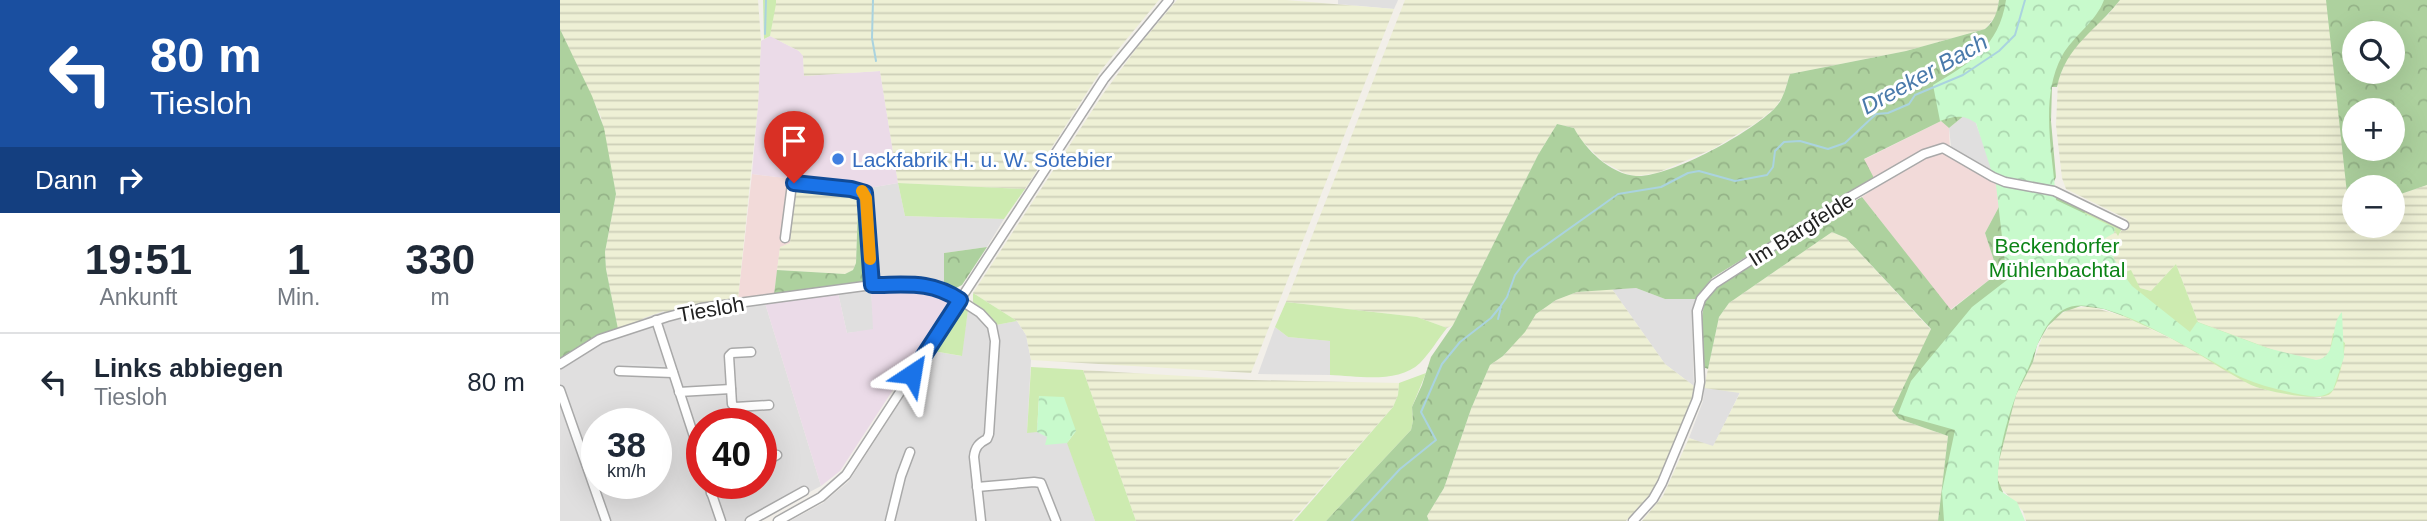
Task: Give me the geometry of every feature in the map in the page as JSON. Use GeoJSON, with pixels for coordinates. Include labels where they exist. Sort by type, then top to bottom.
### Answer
{"type":"FeatureCollection","features":[{"type":"Feature","properties":{"kind":"street"},"geometry":{"type":"LineString","coordinates":[[778,521],[821,497],[846,475],[1104,79],[1169,0]]}},
{"type":"Feature","properties":{"kind":"street","name":"Im Bargfelde"},"geometry":{"type":"LineString","coordinates":[[1633,521],[1653,499],[1662,483],[1697,399],[1700,382],[1697,311],[1701,299],[1714,284],[1842,202],[1924,154],[1943,148],[1993,177],[2005,182],[2054,191],[2124,225]]}},
{"type":"Feature","properties":{"kind":"street"},"geometry":{"type":"LineString","coordinates":[[785,238],[792,184],[860,190],[866,198],[872,285]]}},
{"type":"Feature","properties":{"kind":"street","name":"Tiesloh"},"geometry":{"type":"LineString","coordinates":[[560,364],[600,339],[656,320],[720,305],[872,285],[928,285],[946,291],[989,321],[995,341],[989,434],[975,449],[974,457],[981,521]]}},
{"type":"Feature","properties":{"kind":"street"},"geometry":{"type":"LineString","coordinates":[[656,320],[686,413]]}},
{"type":"Feature","properties":{"kind":"street"},"geometry":{"type":"LineString","coordinates":[[751,352],[732,353],[729,356],[732,404],[735,407],[769,405]]}},
{"type":"Feature","properties":{"kind":"street"},"geometry":{"type":"LineString","coordinates":[[619,370],[673,373]]}},
{"type":"Feature","properties":{"kind":"street"},"geometry":{"type":"LineString","coordinates":[[679,392],[731,389]]}},
{"type":"Feature","properties":{"kind":"street"},"geometry":{"type":"LineString","coordinates":[[560,390],[606,521]]}},
{"type":"Feature","properties":{"kind":"street"},"geometry":{"type":"LineString","coordinates":[[890,521],[910,452]]}},
{"type":"Feature","properties":{"kind":"street"},"geometry":{"type":"LineString","coordinates":[[977,487],[1041,483],[1056,521]]}},
{"type":"Feature","properties":{"kind":"street"},"geometry":{"type":"LineString","coordinates":[[750,521],[804,491]]}},
{"type":"Feature","properties":{"kind":"street"},"geometry":{"type":"LineString","coordinates":[[713,499],[721,521]]}},
{"type":"Feature","properties":{"kind":"shaded area"},"geometry":{"type":"Polygon","coordinates":[[[1338,0],[1398,0],[1394,9],[1338,4],[1338,0]]]}},
{"type":"Feature","properties":{"kind":"shaded area"},"geometry":{"type":"Polygon","coordinates":[[[770,36],[803,55],[804,76],[880,71],[898,183],[869,188],[752,174],[761,41],[770,36]]]}},
{"type":"Feature","properties":{"kind":"shaded area"},"geometry":{"type":"Polygon","coordinates":[[[1971,110],[1995,175],[1951,147],[1949,128],[1971,110]]]}},
{"type":"Feature","properties":{"kind":"shaded area"},"geometry":{"type":"Polygon","coordinates":[[[1941,121],[1949,128],[1950,153],[2002,184],[2001,203],[1985,233],[1998,273],[1950,310],[1862,197],[1878,186],[1863,160],[1941,121]]]}},
{"type":"Feature","properties":{"kind":"shaded area"},"geometry":{"type":"Polygon","coordinates":[[[752,174],[795,179],[790,243],[780,248],[774,295],[738,299],[752,174]]]}},
{"type":"Feature","properties":{"kind":"shaded area"},"geometry":{"type":"Polygon","coordinates":[[[898,183],[905,216],[1004,219],[987,247],[944,253],[944,282],[918,282],[918,287],[871,289],[874,330],[847,333],[838,293],[875,279],[869,188],[898,183]]]}},
{"type":"Feature","properties":{"kind":"shaded area"},"geometry":{"type":"Polygon","coordinates":[[[918,287],[918,292],[935,291],[944,294],[948,301],[947,307],[840,471],[821,486],[765,303],[838,293],[847,333],[873,329],[871,289],[918,287]]]}},
{"type":"Feature","properties":{"kind":"shaded area"},"geometry":{"type":"Polygon","coordinates":[[[1636,288],[1665,299],[1696,299],[1692,321],[1694,386],[1665,364],[1612,289],[1636,288]]]}},
{"type":"Feature","properties":{"kind":"shaded area"},"geometry":{"type":"Polygon","coordinates":[[[765,303],[821,486],[755,521],[560,521],[560,364],[643,318],[665,311],[666,314],[765,303]]]}},
{"type":"Feature","properties":{"kind":"shaded area"},"geometry":{"type":"Polygon","coordinates":[[[968,310],[980,318],[989,329],[1017,321],[1026,335],[1031,360],[1027,433],[1064,397],[1068,444],[1095,521],[790,521],[823,503],[849,481],[933,351],[961,356],[968,310]]]}},
{"type":"Feature","properties":{"kind":"shaded area"},"geometry":{"type":"Polygon","coordinates":[[[1275,327],[1288,337],[1330,341],[1330,375],[1258,374],[1275,327]]]}},
{"type":"Feature","properties":{"kind":"shaded area"},"geometry":{"type":"Polygon","coordinates":[[[620,363],[665,365],[665,370],[620,368],[620,363]]]}},
{"type":"Feature","properties":{"kind":"shaded area"},"geometry":{"type":"Polygon","coordinates":[[[1704,388],[1740,392],[1713,447],[1689,438],[1703,401],[1704,388]]]}},
{"type":"Feature","properties":{"kind":"green space"},"geometry":{"type":"Polygon","coordinates":[[[560,0],[758,0],[761,41],[758,105],[738,299],[666,315],[664,311],[618,329],[605,252],[616,194],[601,117],[560,29],[560,0]]]}},
{"type":"Feature","properties":{"kind":"green space"},"geometry":{"type":"Polygon","coordinates":[[[763,0],[776,0],[770,36],[764,39],[763,0]]]}},
{"type":"Feature","properties":{"kind":"green space"},"geometry":{"type":"Polygon","coordinates":[[[776,0],[1159,0],[1102,69],[1025,189],[898,183],[880,71],[804,76],[803,56],[799,51],[770,36],[776,0]]]}},
{"type":"Feature","properties":{"kind":"green space"},"geometry":{"type":"Polygon","coordinates":[[[1177,0],[1286,0],[1394,9],[1251,373],[1031,360],[1026,335],[1017,321],[973,293],[1103,94],[1177,0]]]}},
{"type":"Feature","properties":{"kind":"green space"},"geometry":{"type":"Polygon","coordinates":[[[1405,0],[1999,0],[1997,14],[1985,29],[1906,51],[1790,74],[1783,96],[1775,108],[1756,123],[1713,149],[1657,173],[1636,176],[1624,173],[1602,161],[1580,139],[1574,128],[1557,124],[1538,155],[1453,325],[1447,328],[1417,317],[1286,302],[1405,0]]]}},
{"type":"Feature","properties":{"kind":"green space"},"geometry":{"type":"Polygon","coordinates":[[[1999,0],[2034,0],[1971,110],[1949,128],[1941,121],[1864,159],[1874,178],[1712,278],[1696,299],[1665,299],[1636,288],[1577,292],[1556,300],[1536,314],[1525,332],[1503,356],[1490,365],[1471,409],[1444,488],[1427,516],[1429,521],[1326,521],[1411,430],[1412,407],[1431,357],[1453,325],[1538,155],[1557,124],[1574,128],[1599,159],[1617,171],[1636,176],[1651,175],[1709,152],[1764,118],[1781,101],[1790,74],[1906,51],[1985,29],[1995,16],[1999,0]]]}},
{"type":"Feature","properties":{"kind":"green space","name":"Beckendorfer Mühlenbachtal"},"geometry":{"type":"Polygon","coordinates":[[[2006,0],[2104,0],[2096,15],[2062,56],[2055,73],[2049,127],[2056,200],[2115,228],[2114,233],[2104,239],[2120,270],[2132,286],[2190,332],[2197,322],[2267,348],[2316,360],[2328,353],[2338,317],[2342,312],[2344,357],[2333,390],[2319,396],[2304,395],[2243,378],[2127,317],[2080,306],[2063,310],[2049,323],[2040,339],[2015,398],[2001,448],[1999,490],[2017,502],[2025,521],[1944,521],[1942,491],[1955,430],[1898,414],[1911,381],[1972,307],[2007,280],[1996,185],[1976,123],[1958,117],[1940,121],[1933,85],[1971,61],[1990,42],[1997,30],[2006,0]]]}},
{"type":"Feature","properties":{"kind":"green space"},"geometry":{"type":"Polygon","coordinates":[[[2074,0],[2120,0],[2075,49],[2061,72],[2057,87],[2052,87],[2051,121],[2056,177],[2053,184],[2027,142],[2074,0]]]}},
{"type":"Feature","properties":{"kind":"green space"},"geometry":{"type":"Polygon","coordinates":[[[2120,0],[2328,2],[2345,175],[2342,175],[2342,238],[2405,238],[2405,193],[2427,185],[2427,521],[2026,521],[2023,511],[1999,486],[1999,461],[2016,395],[2043,335],[2055,318],[2071,308],[2092,307],[2123,316],[2178,342],[2253,386],[2321,398],[2330,351],[2325,358],[2318,361],[2276,351],[2198,322],[2176,264],[2151,291],[2140,288],[2122,274],[2103,238],[2115,231],[2119,235],[2127,219],[2066,189],[2062,178],[2056,125],[2058,81],[2073,49],[2091,28],[2108,15],[2120,0]]]}},
{"type":"Feature","properties":{"kind":"green space"},"geometry":{"type":"Polygon","coordinates":[[[2326,0],[2427,0],[2427,185],[2405,193],[2405,175],[2345,175],[2343,161],[2405,161],[2405,98],[2342,98],[2342,147],[2326,0]]]}},
{"type":"Feature","properties":{"kind":"green space"},"geometry":{"type":"Polygon","coordinates":[[[560,29],[604,128],[616,194],[605,252],[606,269],[618,329],[560,364],[560,29]]]}},
{"type":"Feature","properties":{"kind":"green space"},"geometry":{"type":"Polygon","coordinates":[[[898,183],[1025,189],[1004,219],[905,216],[898,183]]]}},
{"type":"Feature","properties":{"kind":"green space"},"geometry":{"type":"Polygon","coordinates":[[[794,187],[852,193],[862,199],[858,206],[856,263],[853,270],[845,274],[777,270],[780,247],[790,243],[794,187]]]}},
{"type":"Feature","properties":{"kind":"green space"},"geometry":{"type":"Polygon","coordinates":[[[2055,195],[2086,210],[2078,228],[2128,303],[2123,316],[2104,309],[2081,306],[2063,312],[2048,326],[2016,395],[1999,461],[1997,478],[2003,492],[1985,514],[1960,521],[1938,521],[1948,436],[1899,419],[1892,411],[1931,329],[1846,238],[1832,232],[1729,303],[1719,317],[1708,369],[1703,367],[1703,309],[1713,292],[1751,263],[1862,197],[1951,310],[1998,273],[1985,233],[2001,203],[2055,195]]]}},
{"type":"Feature","properties":{"kind":"green space"},"geometry":{"type":"Polygon","coordinates":[[[862,199],[866,277],[863,283],[774,295],[777,270],[845,274],[853,270],[856,263],[858,206],[862,199]]]}},
{"type":"Feature","properties":{"kind":"green space"},"geometry":{"type":"Polygon","coordinates":[[[2086,210],[2123,227],[2118,236],[2115,231],[2103,239],[2122,273],[2131,270],[2140,288],[2151,291],[2176,264],[2198,322],[2276,351],[2318,361],[2325,358],[2330,351],[2333,333],[2345,343],[2333,390],[2330,394],[2315,397],[2278,393],[2251,385],[2174,340],[2123,316],[2128,303],[2032,242],[2086,210]]]}},
{"type":"Feature","properties":{"kind":"green space"},"geometry":{"type":"Polygon","coordinates":[[[1832,232],[1846,238],[1931,330],[1892,411],[1899,419],[1948,436],[1938,521],[1642,521],[1663,496],[1689,438],[1713,446],[1740,393],[1704,388],[1719,317],[1729,303],[1832,232]]]}},
{"type":"Feature","properties":{"kind":"green space"},"geometry":{"type":"Polygon","coordinates":[[[987,247],[962,285],[956,288],[944,282],[944,253],[987,247]]]}},
{"type":"Feature","properties":{"kind":"green space"},"geometry":{"type":"Polygon","coordinates":[[[1612,289],[1665,364],[1694,386],[1691,405],[1656,486],[1645,501],[1626,521],[1429,521],[1427,516],[1444,488],[1471,409],[1490,365],[1503,356],[1536,314],[1556,300],[1577,292],[1612,289]]]}},
{"type":"Feature","properties":{"kind":"green space"},"geometry":{"type":"Polygon","coordinates":[[[973,293],[1017,321],[996,325],[987,313],[973,302],[973,293]]]}},
{"type":"Feature","properties":{"kind":"green space"},"geometry":{"type":"Polygon","coordinates":[[[1286,302],[1417,317],[1447,328],[1427,355],[1411,370],[1377,377],[1330,375],[1330,341],[1288,337],[1275,327],[1286,302]]]}},
{"type":"Feature","properties":{"kind":"green space"},"geometry":{"type":"Polygon","coordinates":[[[968,310],[962,356],[933,351],[958,313],[968,310]]]}},
{"type":"Feature","properties":{"kind":"green space"},"geometry":{"type":"Polygon","coordinates":[[[1031,367],[1083,370],[1136,521],[1095,521],[1067,443],[1076,431],[1039,396],[1037,432],[1027,433],[1031,367]]]}},
{"type":"Feature","properties":{"kind":"green space"},"geometry":{"type":"Polygon","coordinates":[[[1083,370],[1252,380],[1399,383],[1393,407],[1292,521],[1136,521],[1083,370]]]}},
{"type":"Feature","properties":{"kind":"green space"},"geometry":{"type":"Polygon","coordinates":[[[1426,373],[1412,407],[1411,430],[1326,521],[1294,521],[1393,407],[1399,383],[1426,373]]]}},
{"type":"Feature","properties":{"kind":"green space"},"geometry":{"type":"Polygon","coordinates":[[[1039,396],[1064,397],[1076,431],[1067,443],[1045,445],[1047,437],[1037,432],[1039,396]]]}},
{"type":"Feature","properties":{"kind":"waterway"},"geometry":{"type":"LineString","coordinates":[[765,34],[766,0]]}},
{"type":"Feature","properties":{"kind":"waterway"},"geometry":{"type":"LineString","coordinates":[[873,0],[872,38],[876,61]]}},
{"type":"Feature","properties":{"kind":"waterway","name":"Dreeker Bach"},"geometry":{"type":"LineString","coordinates":[[1352,521],[1400,469],[1436,440],[1421,412],[1442,364],[1460,342],[1491,318],[1500,307],[1515,275],[1528,258],[1618,194],[1661,187],[1688,173],[1699,171],[1735,181],[1767,175],[1773,167],[1775,151],[1784,142],[1800,141],[1828,149],[1845,143],[1876,114],[1888,113],[1909,104],[1915,95],[1963,75],[1999,51],[2015,35],[2025,0]]}},
{"type":"Feature","properties":{"kind":"waterway","name":"Dreeker Bach"},"geometry":{"type":"LineString","coordinates":[[1498,319],[1501,307]]}},
{"type":"Feature","properties":{"kind":"slow traffic"},"geometry":{"type":"LineString","coordinates":[[862,191],[866,198],[870,259]]}},
{"type":"Feature","properties":{"kind":"place","name":"Lackfabrik H. u. W. Sötebier"},"geometry":{"type":"Point","coordinates":[838,159]}},
{"type":"Feature","properties":{"kind":"route"},"geometry":{"type":"LineString","coordinates":[[794,183],[860,190],[865,193],[872,285],[928,285],[946,291],[960,300],[912,374]]}}]}
